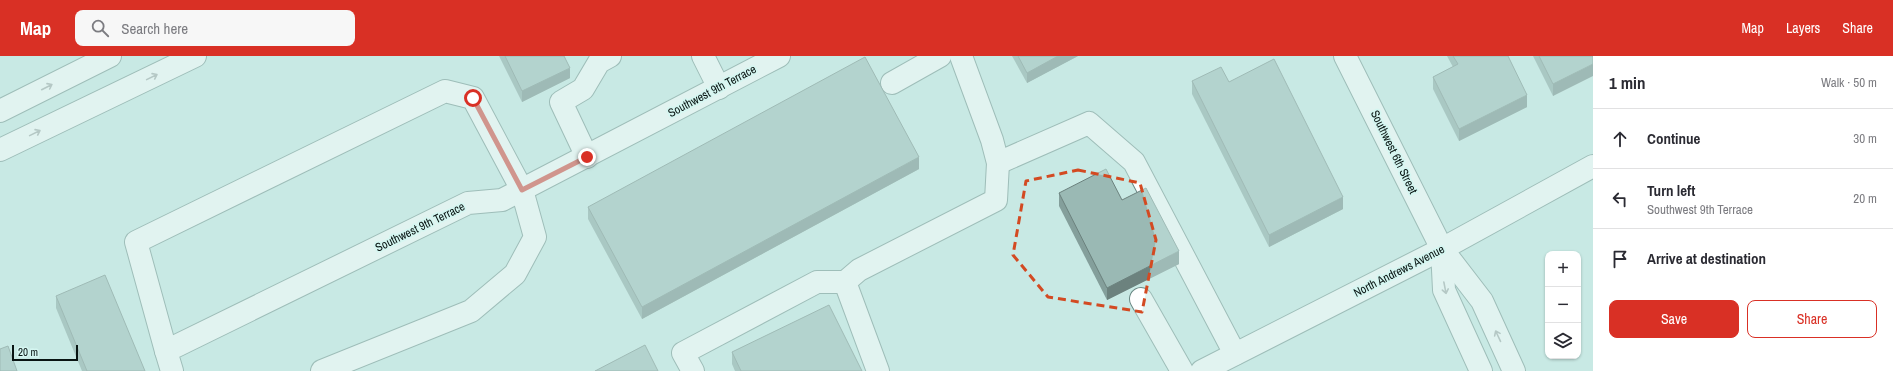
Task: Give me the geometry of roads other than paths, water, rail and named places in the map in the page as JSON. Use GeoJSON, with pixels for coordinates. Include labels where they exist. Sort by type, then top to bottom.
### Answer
{"type":"FeatureCollection","features":[{"type":"Feature","properties":{"kind":"main road"},"geometry":{"type":"LineString","coordinates":[[0,111],[110,56]]}},
{"type":"Feature","properties":{"kind":"main road"},"geometry":{"type":"LineString","coordinates":[[0,150],[195,56]]}},
{"type":"Feature","properties":{"kind":"main road"},"geometry":{"type":"LineString","coordinates":[[587,157],[561,102],[583,89],[599,62],[610,56]]}},
{"type":"Feature","properties":{"kind":"main road"},"geometry":{"type":"LineString","coordinates":[[703,56],[719,88]]}},
{"type":"Feature","properties":{"kind":"main road","name":"Southwest 9th Terrace"},"geometry":{"type":"LineString","coordinates":[[169,361],[468,203],[502,200],[779,56]]}},
{"type":"Feature","properties":{"kind":"main road"},"geometry":{"type":"LineString","coordinates":[[892,83],[940,56]]}},
{"type":"Feature","properties":{"kind":"main road"},"geometry":{"type":"LineString","coordinates":[[693,371],[683,353],[817,282],[845,282],[859,270],[996,200],[998,163],[992,140],[962,56]]}},
{"type":"Feature","properties":{"kind":"main road","name":"Southwest 6th Street"},"geometry":{"type":"LineString","coordinates":[[1345,56],[1442,249],[1482,301],[1514,371]]}},
{"type":"Feature","properties":{"kind":"main road"},"geometry":{"type":"LineString","coordinates":[[169,361],[136,242],[445,91],[473,98],[522,190],[535,237],[515,274],[471,311],[322,371]]}},
{"type":"Feature","properties":{"kind":"main road"},"geometry":{"type":"LineString","coordinates":[[998,163],[1089,123],[1134,162],[1235,354]]}},
{"type":"Feature","properties":{"kind":"main road","name":"North Andrews Avenue"},"geometry":{"type":"LineString","coordinates":[[1202,371],[1442,249],[1593,166]]}},
{"type":"Feature","properties":{"kind":"main road","name":"Southwest 6th Street"},"geometry":{"type":"LineString","coordinates":[[1442,249],[1444,290],[1481,371]]}},
{"type":"Feature","properties":{"kind":"main road"},"geometry":{"type":"LineString","coordinates":[[845,282],[878,371]]}},
{"type":"Feature","properties":{"kind":"main road"},"geometry":{"type":"LineString","coordinates":[[1141,299],[1182,371]]}}]}
